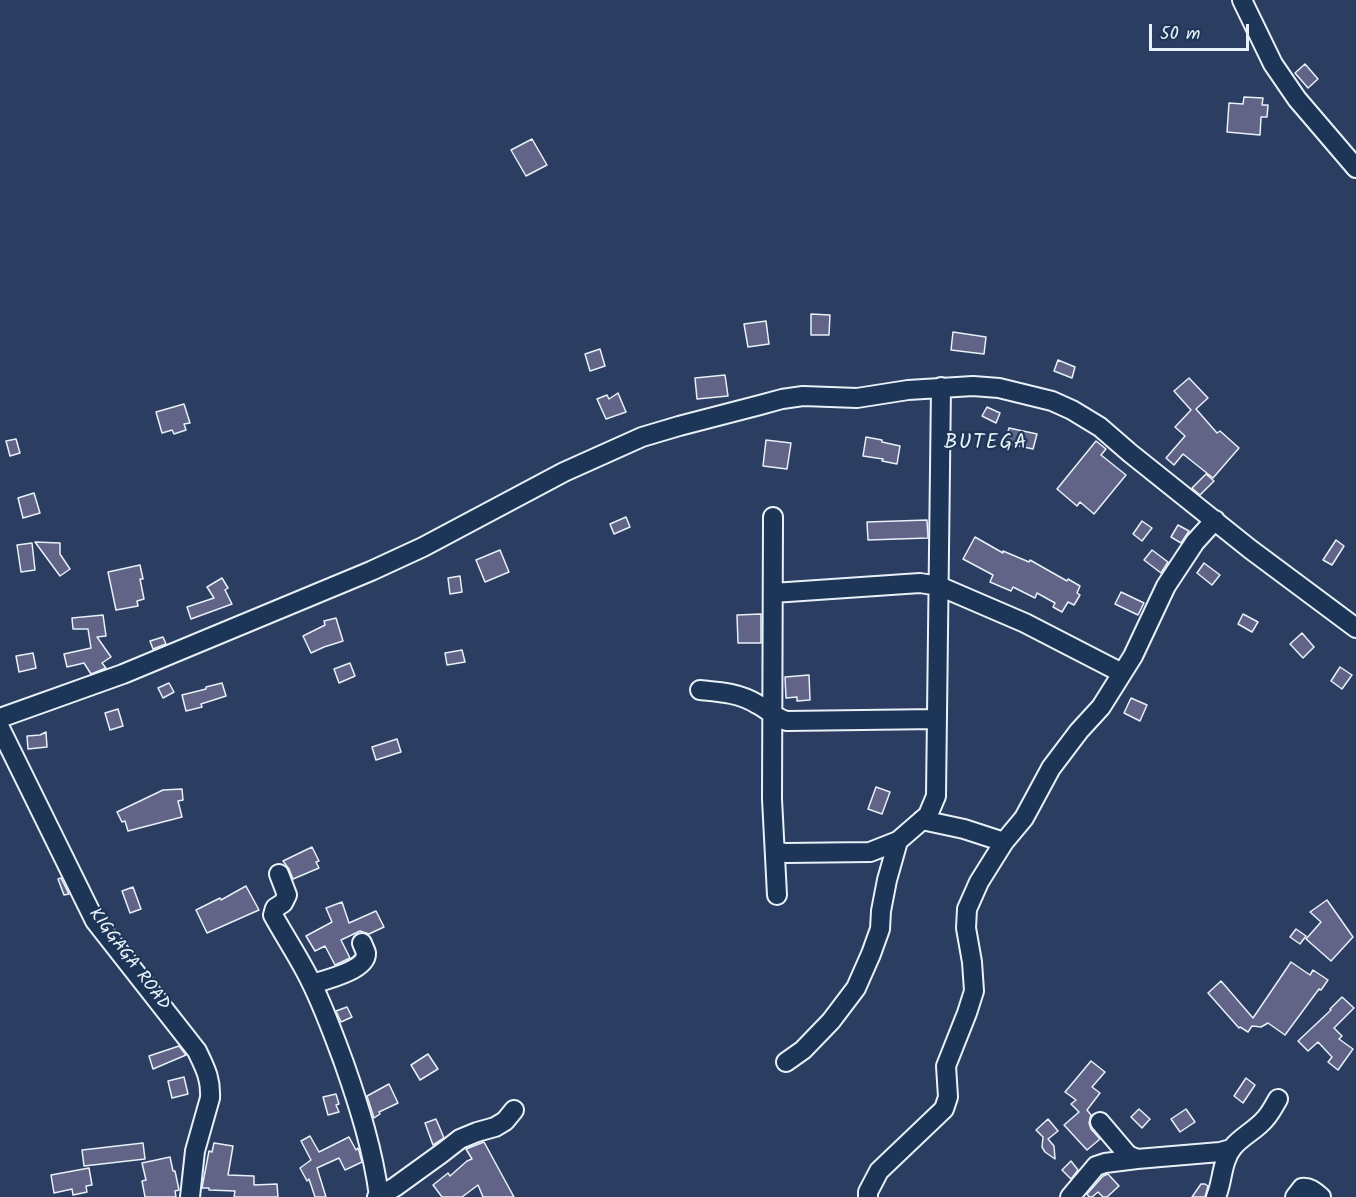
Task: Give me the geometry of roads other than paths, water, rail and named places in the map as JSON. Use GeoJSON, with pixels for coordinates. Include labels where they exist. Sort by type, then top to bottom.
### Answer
{"type":"FeatureCollection","features":[{"type":"Feature","properties":{"kind":"street"},"geometry":{"type":"LineString","coordinates":[[1242,0],[1273,64],[1297,99],[1356,168]]}},
{"type":"Feature","properties":{"kind":"street"},"geometry":{"type":"LineString","coordinates":[[0,718],[123,674],[350,580],[423,547],[564,472],[642,437],[782,399],[803,396],[856,398],[908,390],[973,386],[999,388],[1052,401],[1100,427],[1250,549],[1356,628]]}},
{"type":"Feature","properties":{"kind":"street"},"geometry":{"type":"LineString","coordinates":[[775,851],[786,853],[870,852],[898,841],[927,815],[936,796],[942,387]]}},
{"type":"Feature","properties":{"kind":"street"},"geometry":{"type":"LineString","coordinates":[[773,517],[772,799],[777,895]]}},
{"type":"Feature","properties":{"kind":"street"},"geometry":{"type":"LineString","coordinates":[[868,1197],[868,1192],[879,1171],[944,1109],[948,1097],[946,1066],[974,991],[966,928],[967,909],[979,882],[1004,843],[1024,818],[1051,768],[1079,731],[1101,707],[1133,656],[1166,585],[1195,542],[1215,520]]}},
{"type":"Feature","properties":{"kind":"street"},"geometry":{"type":"LineString","coordinates":[[773,593],[920,583],[939,586],[1025,623],[1122,673]]}},
{"type":"Feature","properties":{"kind":"street"},"geometry":{"type":"LineString","coordinates":[[700,690],[734,694],[756,703],[778,719],[787,721],[937,718]]}},
{"type":"Feature","properties":{"kind":"street","name":"KIGGAGA ROAD"},"geometry":{"type":"LineString","coordinates":[[0,728],[95,921],[197,1051],[209,1074],[210,1098],[195,1151],[190,1197]]}},
{"type":"Feature","properties":{"kind":"street"},"geometry":{"type":"LineString","coordinates":[[922,820],[964,829],[1004,843]]}},
{"type":"Feature","properties":{"kind":"street"},"geometry":{"type":"LineString","coordinates":[[786,1062],[803,1050],[831,1021],[856,988],[880,929],[885,890],[898,841]]}},
{"type":"Feature","properties":{"kind":"street"},"geometry":{"type":"LineString","coordinates":[[279,874],[287,895],[283,903],[275,908],[273,915],[312,984],[337,1043],[375,1165],[378,1196],[395,1187],[460,1139],[495,1127],[505,1121],[514,1110]]}},
{"type":"Feature","properties":{"kind":"street"},"geometry":{"type":"LineString","coordinates":[[312,984],[351,971],[363,962],[366,954],[362,943]]}},
{"type":"Feature","properties":{"kind":"street"},"geometry":{"type":"LineString","coordinates":[[1216,1197],[1225,1161],[1231,1149],[1243,1136],[1266,1119],[1278,1099]]}},
{"type":"Feature","properties":{"kind":"street"},"geometry":{"type":"LineString","coordinates":[[1100,1122],[1128,1155],[1137,1159]]}},
{"type":"Feature","properties":{"kind":"street"},"geometry":{"type":"LineString","coordinates":[[1070,1197],[1096,1166],[1104,1163],[1231,1149]]}},
{"type":"Feature","properties":{"kind":"street"},"geometry":{"type":"LineString","coordinates":[[1295,1197],[1302,1188],[1306,1188],[1322,1197]]}},
{"type":"Feature","properties":{"kind":"district","name":"BUTEGA"},"geometry":{"type":"Point","coordinates":[986,444]}}]}
